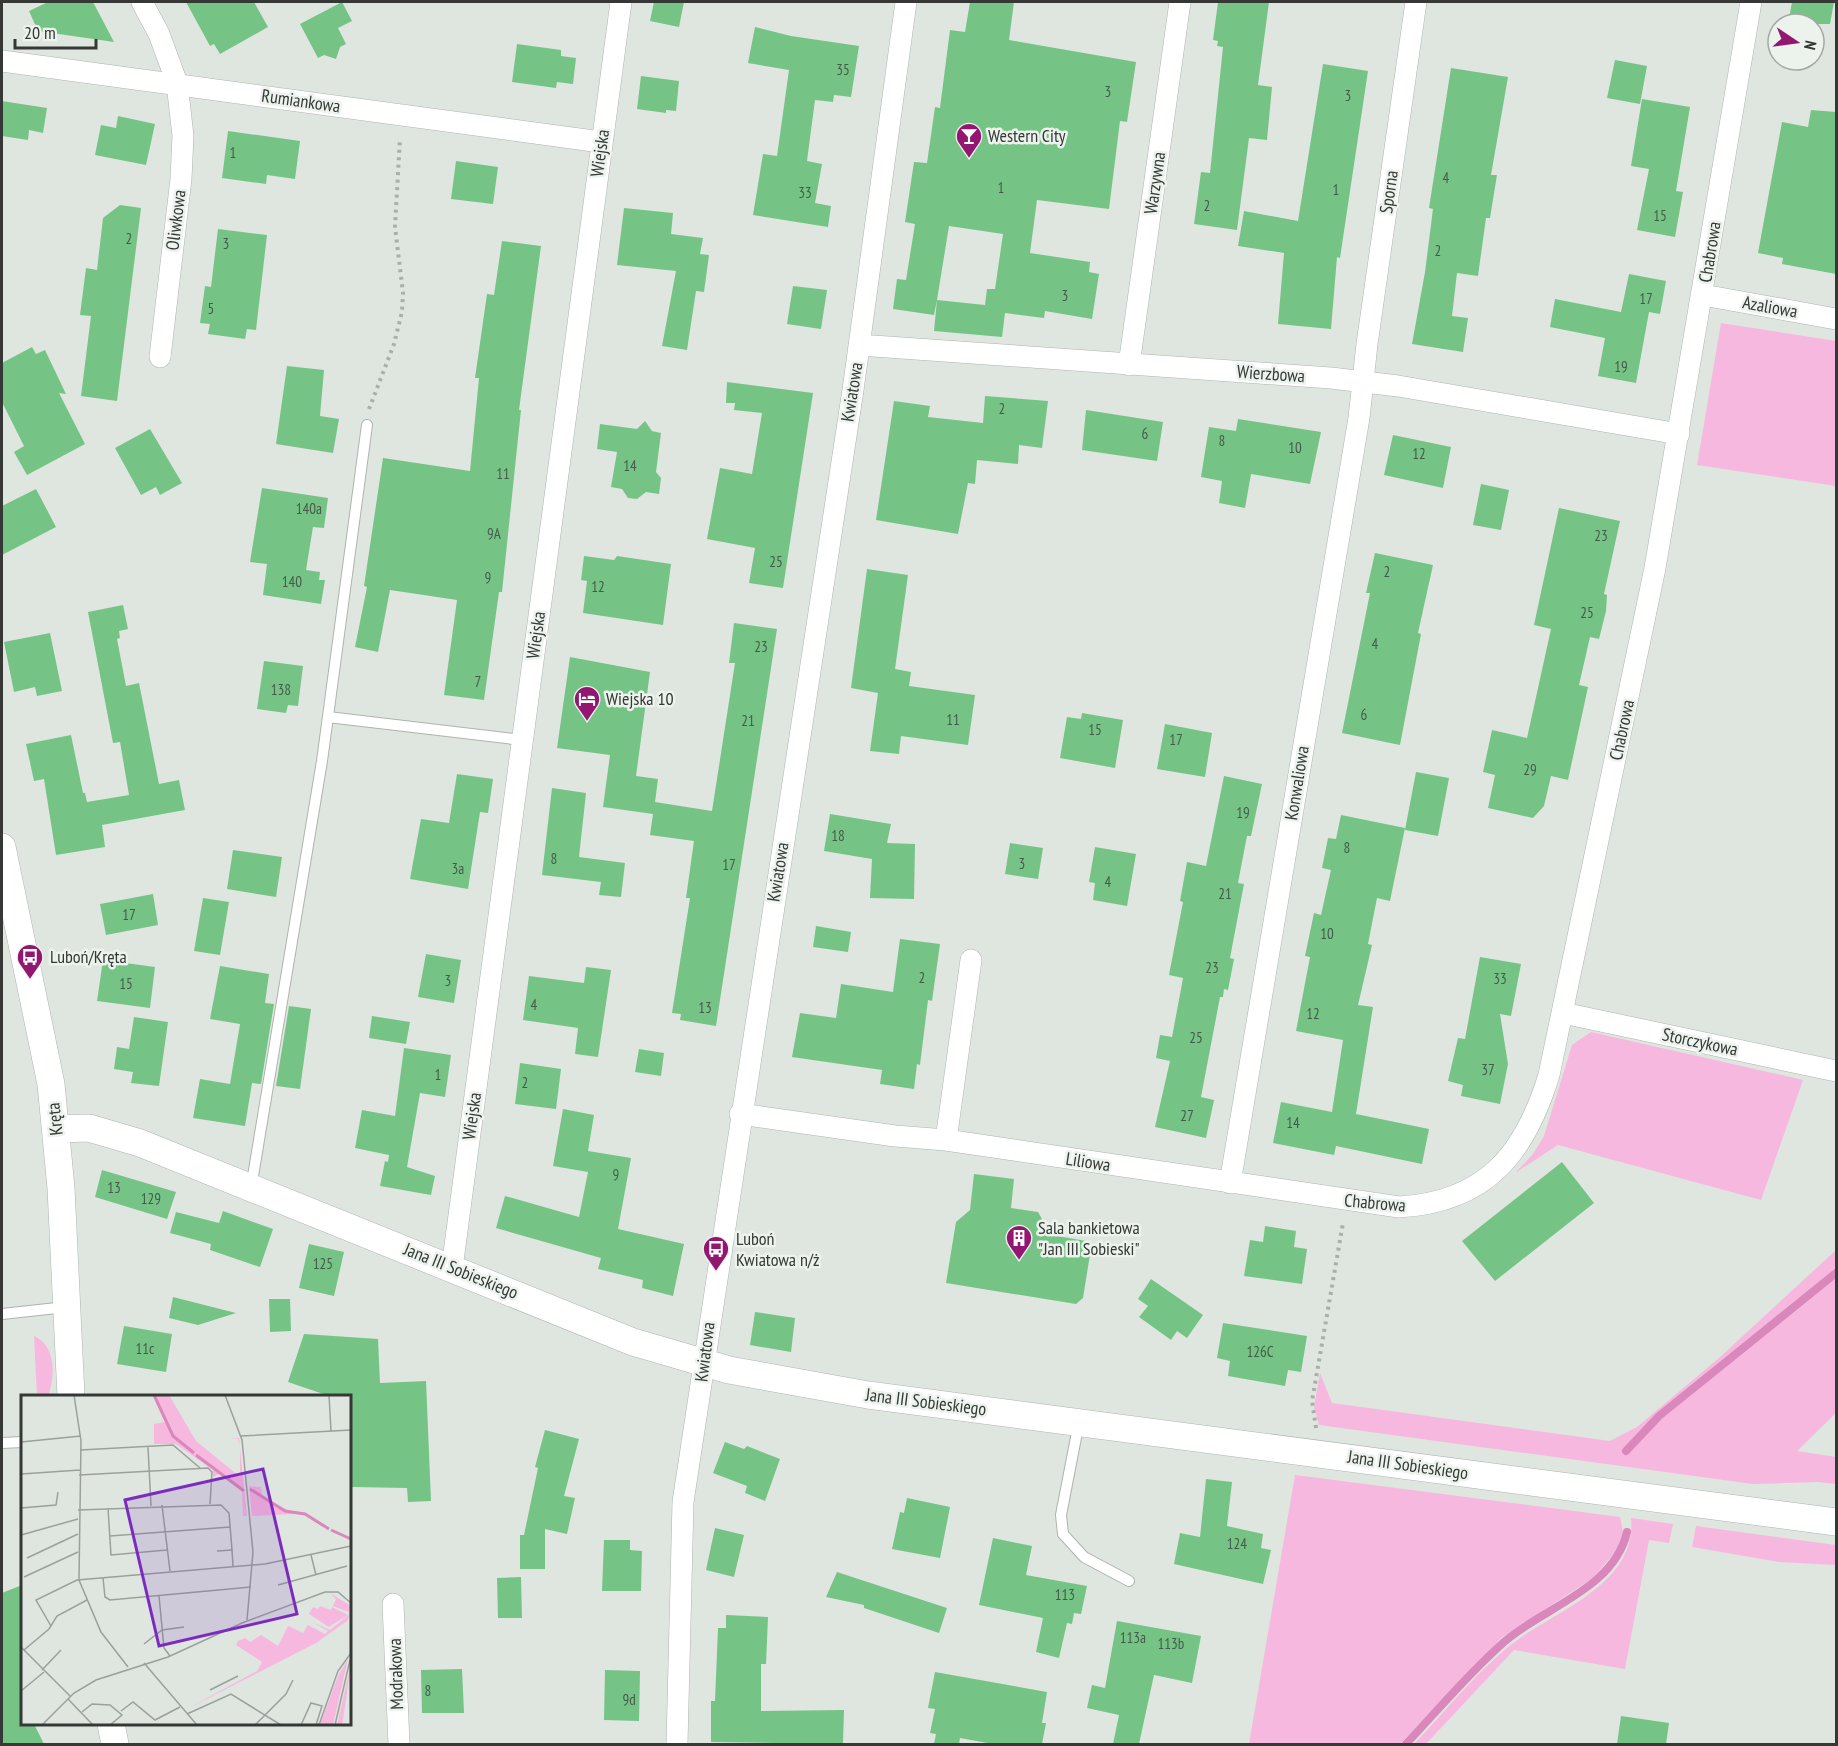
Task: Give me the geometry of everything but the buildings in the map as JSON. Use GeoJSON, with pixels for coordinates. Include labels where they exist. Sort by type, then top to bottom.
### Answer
{"type":"FeatureCollection","features":[{"type":"Feature","properties":{"kind":"street","name":"Oliwkowa"},"geometry":{"type":"LineString","coordinates":[[142,2],[159,34],[177,83],[183,136],[181,179],[160,357]]}},
{"type":"Feature","properties":{"kind":"street","name":"Wiejska"},"geometry":{"type":"LineString","coordinates":[[452,1268],[621,2]]}},
{"type":"Feature","properties":{"kind":"street","name":"Kwiatowa"},"geometry":{"type":"LineString","coordinates":[[677,1744],[682,1502],[859,345],[906,2]]}},
{"type":"Feature","properties":{"kind":"street","name":"Warzywna"},"geometry":{"type":"LineString","coordinates":[[1129,365],[1180,2]]}},
{"type":"Feature","properties":{"kind":"street","name":"Sporna"},"geometry":{"type":"LineString","coordinates":[[1363,383],[1416,2]]}},
{"type":"Feature","properties":{"kind":"street","name":"Chabrowa"},"geometry":{"type":"LineString","coordinates":[[1230,1183],[1347,1201],[1399,1207],[1423,1206],[1466,1191],[1506,1161],[1522,1140],[1538,1111],[1563,1013],[1629,699],[1679,434],[1751,2]]}},
{"type":"Feature","properties":{"kind":"street","name":"Rumiankowa"},"geometry":{"type":"LineString","coordinates":[[2,61],[601,142]]}},
{"type":"Feature","properties":{"kind":"street","name":"Azaliowa"},"geometry":{"type":"LineString","coordinates":[[1703,296],[1836,319]]}},
{"type":"Feature","properties":{"kind":"street","name":"Wierzbowa"},"geometry":{"type":"LineString","coordinates":[[859,345],[1363,383],[1679,434]]}},
{"type":"Feature","properties":{"kind":"street","name":"Konwaliowa"},"geometry":{"type":"LineString","coordinates":[[1230,1183],[1363,383]]}},
{"type":"Feature","properties":{"kind":"street","name":"Kręta"},"geometry":{"type":"LineString","coordinates":[[2,847],[43,1036],[56,1129],[71,1395]]}},
{"type":"Feature","properties":{"kind":"street"},"geometry":{"type":"LineString","coordinates":[[946,1140],[971,960]]}},
{"type":"Feature","properties":{"kind":"street","name":"Storczykowa"},"geometry":{"type":"LineString","coordinates":[[1563,1013],[1836,1071]]}},
{"type":"Feature","properties":{"kind":"street","name":"Liliowa"},"geometry":{"type":"LineString","coordinates":[[740,1114],[895,1136],[946,1140],[1230,1183]]}},
{"type":"Feature","properties":{"kind":"street","name":"Jana III Sobieskiego"},"geometry":{"type":"LineString","coordinates":[[56,1129],[89,1128],[122,1136],[633,1342],[703,1364],[825,1388],[1836,1522]]}},
{"type":"Feature","properties":{"kind":"street","name":"Modrakowa"},"geometry":{"type":"LineString","coordinates":[[393,1604],[399,1744]]}},
{"type":"Feature","properties":{"kind":"street"},"geometry":{"type":"LineString","coordinates":[[111,1725],[115,1744]]}},
{"type":"Feature","properties":{"kind":"lane"},"geometry":{"type":"LineString","coordinates":[[251,1188],[328,717],[367,425]]}},
{"type":"Feature","properties":{"kind":"lane"},"geometry":{"type":"LineString","coordinates":[[328,717],[522,740]]}},
{"type":"Feature","properties":{"kind":"lane"},"geometry":{"type":"LineString","coordinates":[[2,1314],[66,1307]]}},
{"type":"Feature","properties":{"kind":"lane"},"geometry":{"type":"LineString","coordinates":[[1080,1422],[1061,1515],[1063,1534],[1084,1557],[1129,1581]]}},
{"type":"Feature","properties":{"kind":"lane"},"geometry":{"type":"LineString","coordinates":[[2,1443],[21,1442]]}},
{"type":"Feature","properties":{"kind":"path"},"geometry":{"type":"LineString","coordinates":[[367,425],[374,394],[394,344],[402,312],[404,293],[395,227],[403,115]]}},
{"type":"Feature","properties":{"kind":"path"},"geometry":{"type":"LineString","coordinates":[[1317,1433],[1312,1401],[1347,1201]]}},
{"type":"Feature","properties":{"kind":"shaded area"},"geometry":{"type":"Polygon","coordinates":[[[1721,323],[1836,341],[1836,486],[1697,465],[1721,323]]]}},
{"type":"Feature","properties":{"kind":"shaded area"},"geometry":{"type":"Polygon","coordinates":[[[1591,1032],[1803,1080],[1761,1200],[1558,1145],[1515,1173],[1533,1154],[1544,1136],[1572,1045],[1591,1032]]]}},
{"type":"Feature","properties":{"kind":"shaded area"},"geometry":{"type":"Polygon","coordinates":[[[1836,1250],[1836,1413],[1797,1451],[1836,1457],[1836,1484],[1818,1482],[1753,1484],[1319,1425],[1314,1407],[1320,1373],[1332,1403],[1610,1441],[1637,1427],[1719,1358],[1836,1250]]]}},
{"type":"Feature","properties":{"kind":"shaded area"},"geometry":{"type":"Polygon","coordinates":[[[34,1336],[47,1347],[53,1371],[48,1395],[37,1395],[34,1336]]]}},
{"type":"Feature","properties":{"kind":"shaded area"},"geometry":{"type":"Polygon","coordinates":[[[1295,1475],[1620,1517],[1623,1532],[1620,1546],[1593,1578],[1501,1638],[1400,1744],[1249,1744],[1295,1475]]]}},
{"type":"Feature","properties":{"kind":"shaded area"},"geometry":{"type":"Polygon","coordinates":[[[1631,1518],[1673,1524],[1669,1543],[1649,1540],[1625,1669],[1514,1650],[1426,1744],[1414,1744],[1470,1683],[1506,1649],[1606,1580],[1620,1562],[1629,1542],[1631,1518]]]}},
{"type":"Feature","properties":{"kind":"shaded area"},"geometry":{"type":"Polygon","coordinates":[[[1696,1526],[1836,1545],[1836,1565],[1779,1562],[1692,1547],[1696,1526]]]}},
{"type":"Feature","properties":{"kind":"waterway"},"geometry":{"type":"LineString","coordinates":[[1626,1451],[1659,1416],[1836,1273]]}},
{"type":"Feature","properties":{"kind":"waterway"},"geometry":{"type":"LineString","coordinates":[[1406,1744],[1504,1642],[1593,1583],[1620,1552],[1627,1532]]}},
{"type":"Feature","properties":{"kind":"place","name":"Western City"},"geometry":{"type":"Point","coordinates":[969,159]}},
{"type":"Feature","properties":{"kind":"place","name":"Wiejska 10"},"geometry":{"type":"Point","coordinates":[587,722]}},
{"type":"Feature","properties":{"kind":"place","name":"Luboń/Kręta"},"geometry":{"type":"Point","coordinates":[30,980]}},
{"type":"Feature","properties":{"kind":"place","name":"Sala bankietowa \"Jan III Sobieski\""},"geometry":{"type":"Point","coordinates":[1019,1261]}},
{"type":"Feature","properties":{"kind":"place","name":"Luboń Kwiatowa n/ż"},"geometry":{"type":"Point","coordinates":[716,1272]}}]}
